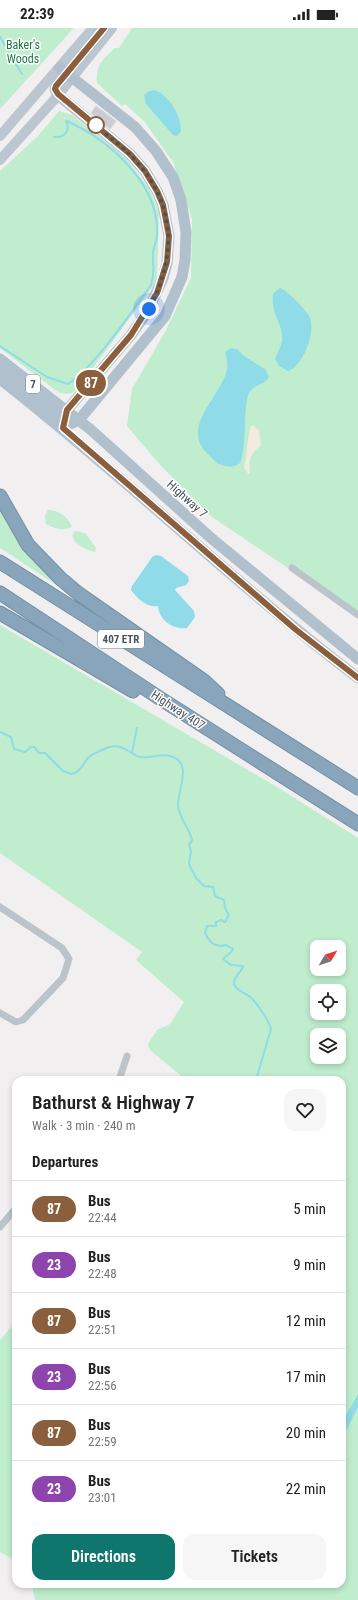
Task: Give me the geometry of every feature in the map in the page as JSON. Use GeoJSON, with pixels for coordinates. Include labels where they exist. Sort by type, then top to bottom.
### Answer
{"type":"FeatureCollection","features":[{"type":"Feature","properties":{"kind":"highway"},"geometry":{"type":"LineString","coordinates":[[0,496],[28,545],[61,579],[204,682],[241,716]]}},
{"type":"Feature","properties":{"kind":"highway","name":"407 ETR"},"geometry":{"type":"LineString","coordinates":[[0,562],[241,716],[358,788]]}},
{"type":"Feature","properties":{"kind":"highway","name":"Highway 407"},"geometry":{"type":"LineString","coordinates":[[0,593],[202,725],[358,824]]}},
{"type":"Feature","properties":{"kind":"highway"},"geometry":{"type":"LineString","coordinates":[[0,613],[131,690],[202,725]]}},
{"type":"Feature","properties":{"kind":"main road"},"geometry":{"type":"LineString","coordinates":[[67,73],[93,28]]}},
{"type":"Feature","properties":{"kind":"main road"},"geometry":{"type":"LineString","coordinates":[[64,419],[131,335],[149,309],[163,278],[167,262],[169,236],[163,205],[157,191],[145,171],[130,154],[58,94],[55,89],[104,28]]}},
{"type":"Feature","properties":{"kind":"main road"},"geometry":{"type":"LineString","coordinates":[[0,136],[112,28]]}},
{"type":"Feature","properties":{"kind":"main road"},"geometry":{"type":"LineString","coordinates":[[0,369],[70,424],[79,420],[165,316],[182,277],[185,260],[186,232],[181,200],[173,177],[156,151],[135,127],[67,73]]}},
{"type":"Feature","properties":{"kind":"main road"},"geometry":{"type":"LineString","coordinates":[[0,160],[58,94]]}},
{"type":"Feature","properties":{"kind":"main road","name":"7"},"geometry":{"type":"LineString","coordinates":[[0,359],[64,419],[306,638],[358,678]]}},
{"type":"Feature","properties":{"kind":"main road","name":"7"},"geometry":{"type":"LineString","coordinates":[[0,379],[64,419]]}},
{"type":"Feature","properties":{"kind":"main road","name":"Highway 7"},"geometry":{"type":"LineString","coordinates":[[79,420],[211,538],[358,659]]}},
{"type":"Feature","properties":{"kind":"street"},"geometry":{"type":"LineString","coordinates":[[292,568],[358,615]]}},
{"type":"Feature","properties":{"kind":"street"},"geometry":{"type":"LineString","coordinates":[[0,907],[62,948],[69,959],[63,978],[23,1020],[16,1022],[0,1013]]}},
{"type":"Feature","properties":{"kind":"street"},"geometry":{"type":"LineString","coordinates":[[120,1076],[127,1056]]}},
{"type":"Feature","properties":{"kind":"street"},"geometry":{"type":"LineString","coordinates":[[0,1227],[12,1213]]}},
{"type":"Feature","properties":{"kind":"green space","name":"Baker's Woods"},"geometry":{"type":"Polygon","coordinates":[[[0,28],[74,28],[0,109],[0,28]]]}},
{"type":"Feature","properties":{"kind":"green space"},"geometry":{"type":"Polygon","coordinates":[[[132,28],[358,28],[358,615],[212,517],[161,466],[127,426],[132,389],[165,332],[191,278],[192,219],[173,162],[144,121],[125,104],[122,106],[97,83],[97,72],[101,63],[115,48],[119,48],[132,28]]]}},
{"type":"Feature","properties":{"kind":"green space"},"geometry":{"type":"Polygon","coordinates":[[[59,111],[72,115],[125,157],[149,188],[159,212],[157,281],[79,387],[74,392],[67,394],[58,392],[0,348],[0,171],[38,136],[59,111]]]}},
{"type":"Feature","properties":{"kind":"green space"},"geometry":{"type":"Polygon","coordinates":[[[0,510],[15,536],[34,559],[78,599],[0,548],[0,510]]]}},
{"type":"Feature","properties":{"kind":"green space"},"geometry":{"type":"Polygon","coordinates":[[[48,510],[56,511],[63,515],[72,527],[59,529],[46,524],[45,515],[48,510]]]}},
{"type":"Feature","properties":{"kind":"green space"},"geometry":{"type":"Polygon","coordinates":[[[75,531],[85,533],[96,548],[95,552],[84,548],[75,542],[72,535],[75,531]]]}},
{"type":"Feature","properties":{"kind":"green space"},"geometry":{"type":"Polygon","coordinates":[[[0,625],[277,787],[358,838],[358,1600],[35,1600],[33,1588],[346,1588],[346,1076],[181,1076],[150,1050],[148,1044],[157,1030],[170,1024],[184,1002],[136,960],[142,952],[0,853],[0,625]]]}},
{"type":"Feature","properties":{"kind":"green space"},"geometry":{"type":"Polygon","coordinates":[[[12,1326],[12,1559],[0,1552],[0,1340],[12,1326]]]}},
{"type":"Feature","properties":{"kind":"sand"},"geometry":{"type":"Polygon","coordinates":[[[252,425],[259,430],[261,445],[251,457],[249,464],[250,473],[248,474],[244,467],[249,432],[252,425]]]}},
{"type":"Feature","properties":{"kind":"water"},"geometry":{"type":"Polygon","coordinates":[[[155,90],[170,102],[177,113],[181,131],[177,136],[173,135],[146,104],[144,95],[149,91],[155,90]]]}},
{"type":"Feature","properties":{"kind":"water"},"geometry":{"type":"Polygon","coordinates":[[[280,288],[300,305],[309,316],[311,322],[310,338],[303,356],[294,368],[288,371],[279,366],[275,359],[282,341],[282,335],[273,307],[273,294],[280,288]]]}},
{"type":"Feature","properties":{"kind":"water"},"geometry":{"type":"Polygon","coordinates":[[[231,348],[237,349],[244,356],[265,369],[269,377],[267,380],[252,389],[248,395],[244,449],[240,463],[235,466],[224,466],[219,464],[205,451],[199,441],[198,432],[200,422],[226,373],[228,365],[225,352],[231,348]]]}},
{"type":"Feature","properties":{"kind":"water"},"geometry":{"type":"Polygon","coordinates":[[[153,556],[161,556],[188,576],[189,581],[186,585],[176,588],[175,590],[194,611],[195,617],[187,628],[172,626],[161,616],[158,606],[150,606],[146,604],[131,590],[132,586],[153,556]]]}},
{"type":"Feature","properties":{"kind":"water"},"geometry":{"type":"Polygon","coordinates":[[[358,1394],[358,1407],[346,1431],[346,1415],[358,1394]]]}},
{"type":"Feature","properties":{"kind":"building"},"geometry":{"type":"Polygon","coordinates":[[[96,106],[116,121],[110,129],[91,113],[96,106]]]}},
{"type":"Feature","properties":{"kind":"waterway"},"geometry":{"type":"LineString","coordinates":[[0,37],[22,74]]}},
{"type":"Feature","properties":{"kind":"waterway"},"geometry":{"type":"LineString","coordinates":[[0,346],[47,377],[68,384],[101,352],[151,285],[154,272],[153,252],[157,239],[156,216],[150,198],[141,182],[129,166],[115,152],[83,129],[66,121],[68,128],[66,133],[64,135],[54,137]]}},
{"type":"Feature","properties":{"kind":"waterway"},"geometry":{"type":"LineString","coordinates":[[132,753],[137,728]]}},
{"type":"Feature","properties":{"kind":"waterway"},"geometry":{"type":"LineString","coordinates":[[0,732],[11,737],[14,749],[25,752],[31,747],[34,747],[39,753],[45,753],[63,771],[71,774],[79,770],[92,755],[114,746],[118,746],[140,757],[165,755],[179,760],[182,765],[183,778],[178,809],[191,835],[192,840],[189,845],[191,851],[189,864],[196,878],[204,886],[213,887],[215,896],[224,900],[225,908],[229,915],[225,922],[221,920],[216,922],[216,926],[207,926],[205,933],[213,944],[219,946],[226,945],[233,949],[223,959],[231,965],[243,966],[234,982],[235,987],[255,1002],[265,1016],[271,1029],[257,1076]]}},
{"type":"Feature","properties":{"kind":"bus line","name":"87"},"geometry":{"type":"LineString","coordinates":[[104,28],[55,89],[58,94],[130,154],[145,171],[157,191],[168,223],[169,236],[167,262],[163,278],[149,309],[131,335],[67,410],[63,428],[171,524],[295,629],[358,678]]}},
{"type":"Feature","properties":{"kind":"route"},"geometry":{"type":"LineString","coordinates":[[96,125],[130,154],[145,171],[157,191],[163,205],[168,223],[169,236],[167,262],[163,278],[149,309]]}}]}
